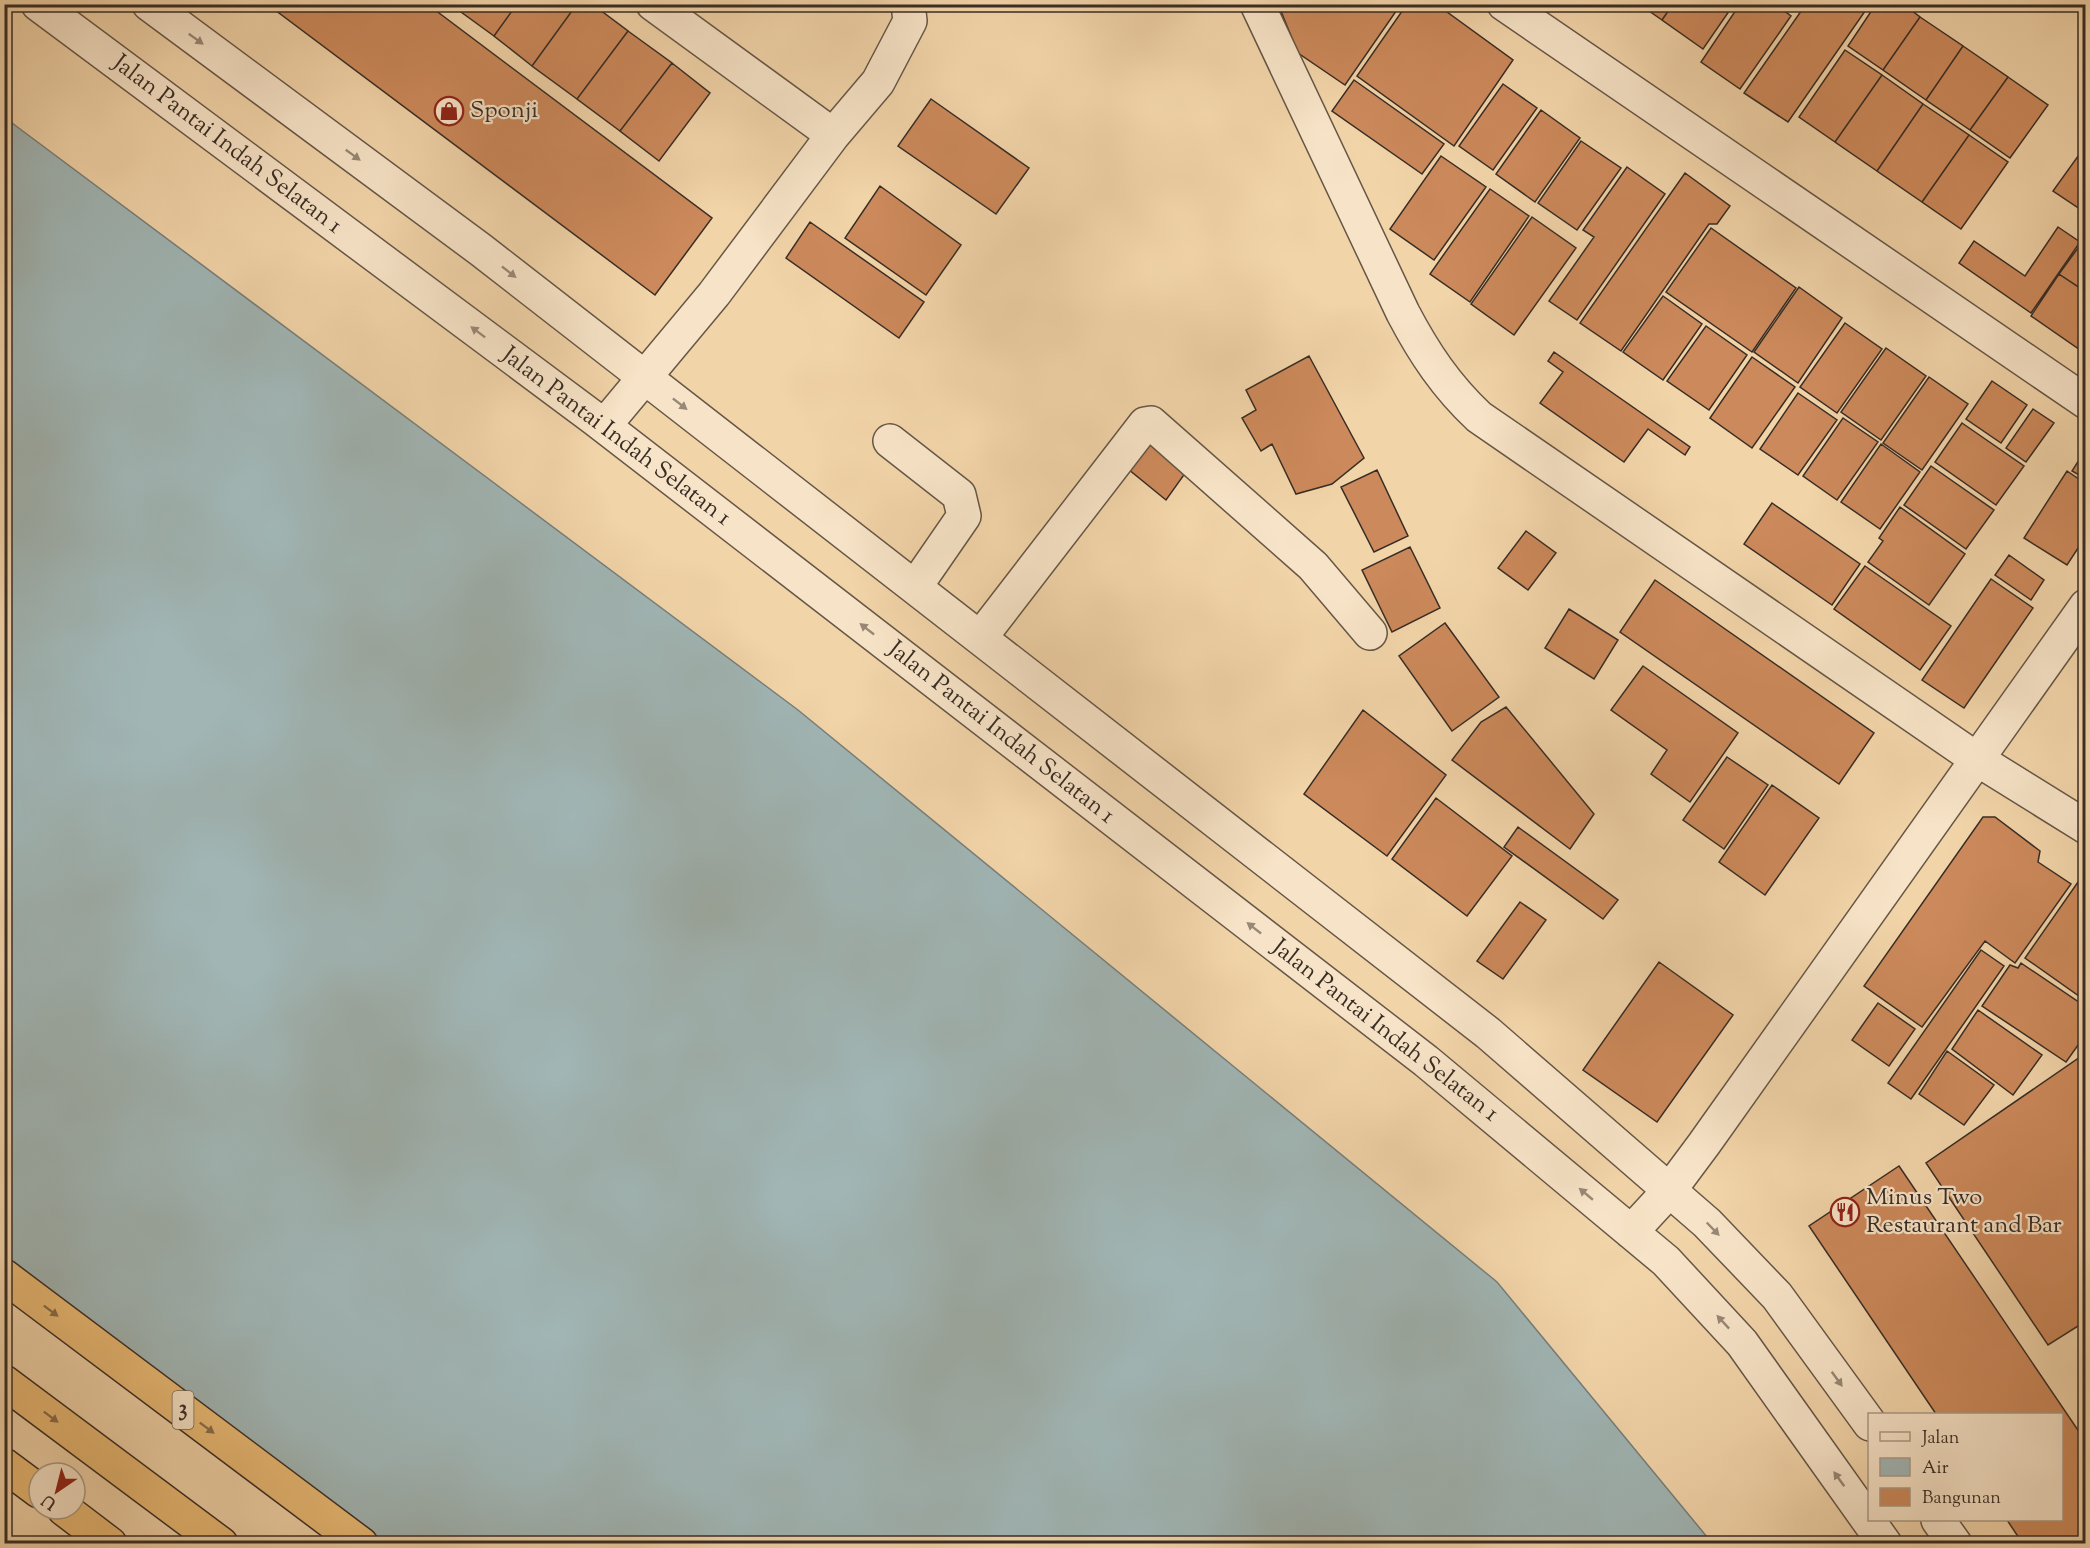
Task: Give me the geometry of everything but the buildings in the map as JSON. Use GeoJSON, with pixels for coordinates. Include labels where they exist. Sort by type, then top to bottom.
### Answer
{"type":"FeatureCollection","features":[{"type":"Feature","properties":{"kind":"highway","name":"3"},"geometry":{"type":"LineString","coordinates":[[4,1276],[361,1544]]}},
{"type":"Feature","properties":{"kind":"highway"},"geometry":{"type":"LineString","coordinates":[[4,1382],[221,1544]]}},
{"type":"Feature","properties":{"kind":"highway"},"geometry":{"type":"LineString","coordinates":[[4,1465],[27,1482]]}},
{"type":"Feature","properties":{"kind":"highway"},"geometry":{"type":"LineString","coordinates":[[80,1521],[110,1544]]}},
{"type":"Feature","properties":{"kind":"street","name":"Jalan Pantai Indah Selatan 1"},"geometry":{"type":"LineString","coordinates":[[38,4],[604,426],[1426,1061],[1666,1261],[1742,1343],[1868,1520]]}},
{"type":"Feature","properties":{"kind":"street"},"geometry":{"type":"LineString","coordinates":[[149,4],[481,250],[1488,1033],[1707,1223],[1777,1296],[1868,1424]]}},
{"type":"Feature","properties":{"kind":"street"},"geometry":{"type":"LineString","coordinates":[[653,4],[833,135]]}},
{"type":"Feature","properties":{"kind":"street"},"geometry":{"type":"LineString","coordinates":[[604,426],[714,294],[833,135],[878,82],[910,21],[908,4]]}},
{"type":"Feature","properties":{"kind":"street"},"geometry":{"type":"LineString","coordinates":[[1257,4],[1423,353],[1452,392],[1479,417],[1976,758],[2085,827]]}},
{"type":"Feature","properties":{"kind":"street"},"geometry":{"type":"LineString","coordinates":[[1504,4],[2085,402]]}},
{"type":"Feature","properties":{"kind":"street"},"geometry":{"type":"LineString","coordinates":[[980,638],[1145,424],[1151,423],[1313,566],[1370,633]]}},
{"type":"Feature","properties":{"kind":"street"},"geometry":{"type":"LineString","coordinates":[[890,441],[959,495],[964,516],[915,587]]}},
{"type":"Feature","properties":{"kind":"street"},"geometry":{"type":"LineString","coordinates":[[1631,1232],[1669,1191],[2085,606]]}},
{"type":"Feature","properties":{"kind":"street","name":"Jalan Pantai Indah Selatan 1"},"geometry":{"type":"LineString","coordinates":[[1869,1521],[1885,1544]]}},
{"type":"Feature","properties":{"kind":"street"},"geometry":{"type":"LineString","coordinates":[[1939,1521],[1955,1544]]}},
{"type":"Feature","properties":{"kind":"water"},"geometry":{"type":"Polygon","coordinates":[[[4,117],[798,710],[1497,1282],[1712,1543],[384,1543],[5,1262],[4,117]]]}},
{"type":"Feature","properties":{"kind":"place","name":"Sponji"},"geometry":{"type":"Point","coordinates":[449,111]}},
{"type":"Feature","properties":{"kind":"place","name":"Minus Two Restaurant and Bar"},"geometry":{"type":"Point","coordinates":[1845,1212]}}]}
